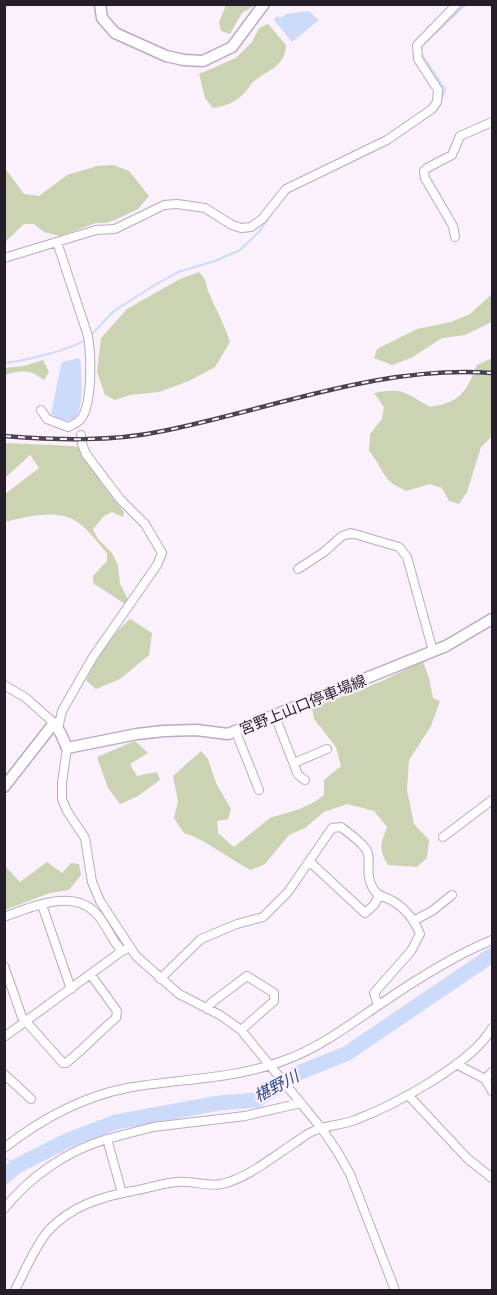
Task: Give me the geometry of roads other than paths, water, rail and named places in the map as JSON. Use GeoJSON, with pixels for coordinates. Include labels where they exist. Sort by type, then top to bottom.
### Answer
{"type":"FeatureCollection","features":[{"type":"Feature","properties":{"kind":"main road"},"geometry":{"type":"LineString","coordinates":[[100,4],[102,18],[115,33],[166,56],[184,60],[203,60],[232,47],[264,4]]}},
{"type":"Feature","properties":{"kind":"main road","name":"宮野上山口停車場線"},"geometry":{"type":"LineString","coordinates":[[67,748],[164,730],[196,730],[221,734],[236,732],[446,646],[492,618]]}},
{"type":"Feature","properties":{"kind":"main road"},"geometry":{"type":"LineString","coordinates":[[4,787],[56,726],[67,748]]}},
{"type":"Feature","properties":{"kind":"street"},"geometry":{"type":"LineString","coordinates":[[4,258],[96,230],[115,229],[158,207],[177,204],[205,208],[232,225],[241,228],[251,227],[262,219],[286,189],[387,140],[432,109],[437,102],[438,90],[418,59],[417,45],[457,4]]}},
{"type":"Feature","properties":{"kind":"street"},"geometry":{"type":"LineString","coordinates":[[455,237],[453,226],[425,178],[424,171],[452,155],[460,136],[492,122]]}},
{"type":"Feature","properties":{"kind":"street"},"geometry":{"type":"LineString","coordinates":[[4,685],[26,698],[56,726],[62,711],[93,657],[157,565],[162,553],[145,524],[120,499],[86,454],[82,444],[80,420],[87,406],[90,351],[88,336],[57,242]]}},
{"type":"Feature","properties":{"kind":"street"},"geometry":{"type":"LineString","coordinates":[[41,410],[47,419],[81,435]]}},
{"type":"Feature","properties":{"kind":"street"},"geometry":{"type":"LineString","coordinates":[[68,427],[80,420]]}},
{"type":"Feature","properties":{"kind":"street"},"geometry":{"type":"LineString","coordinates":[[298,569],[324,552],[342,536],[351,533],[399,547],[407,557],[432,651]]}},
{"type":"Feature","properties":{"kind":"street"},"geometry":{"type":"LineString","coordinates":[[275,716],[298,775],[304,780]]}},
{"type":"Feature","properties":{"kind":"street"},"geometry":{"type":"LineString","coordinates":[[236,732],[259,789]]}},
{"type":"Feature","properties":{"kind":"street"},"geometry":{"type":"LineString","coordinates":[[67,748],[62,799],[85,838],[92,882],[125,950]]}},
{"type":"Feature","properties":{"kind":"street"},"geometry":{"type":"LineString","coordinates":[[294,763],[327,749]]}},
{"type":"Feature","properties":{"kind":"street"},"geometry":{"type":"LineString","coordinates":[[443,837],[492,800]]}},
{"type":"Feature","properties":{"kind":"street"},"geometry":{"type":"LineString","coordinates":[[160,979],[168,974],[201,939],[263,916],[288,892],[332,828],[341,827],[366,849],[369,859],[367,874],[373,889],[379,896],[400,905],[420,934],[417,941],[374,993],[378,1005]]}},
{"type":"Feature","properties":{"kind":"street"},"geometry":{"type":"LineString","coordinates":[[310,862],[365,913],[374,905],[379,896]]}},
{"type":"Feature","properties":{"kind":"street"},"geometry":{"type":"LineString","coordinates":[[413,921],[432,911],[452,895]]}},
{"type":"Feature","properties":{"kind":"street"},"geometry":{"type":"LineString","coordinates":[[4,917],[42,905],[71,900],[81,902],[95,912],[125,950],[160,979],[179,994],[241,1030],[299,1100],[337,1151],[350,1174],[395,1290]]}},
{"type":"Feature","properties":{"kind":"street"},"geometry":{"type":"LineString","coordinates":[[42,905],[71,989]]}},
{"type":"Feature","properties":{"kind":"street"},"geometry":{"type":"LineString","coordinates":[[4,1148],[57,1112],[94,1098],[125,1089],[242,1074],[288,1059],[334,1035],[429,973],[472,948],[492,940]]}},
{"type":"Feature","properties":{"kind":"street"},"geometry":{"type":"LineString","coordinates":[[4,1037],[125,950]]}},
{"type":"Feature","properties":{"kind":"street"},"geometry":{"type":"LineString","coordinates":[[4,966],[26,1022],[66,1064],[85,1049],[99,1032],[116,1018],[117,1011],[91,975]]}},
{"type":"Feature","properties":{"kind":"street"},"geometry":{"type":"LineString","coordinates":[[207,1009],[211,1003],[247,976],[274,993],[274,1001],[241,1030]]}},
{"type":"Feature","properties":{"kind":"street"},"geometry":{"type":"LineString","coordinates":[[15,1290],[48,1232],[74,1210],[101,1198],[161,1183],[182,1181],[203,1185],[219,1184],[253,1171],[316,1130],[355,1120],[390,1106],[456,1064],[486,1038],[492,1028]]}},
{"type":"Feature","properties":{"kind":"street"},"geometry":{"type":"LineString","coordinates":[[456,1064],[486,1079],[492,1092]]}},
{"type":"Feature","properties":{"kind":"street"},"geometry":{"type":"LineString","coordinates":[[486,1079],[492,1072]]}},
{"type":"Feature","properties":{"kind":"street"},"geometry":{"type":"LineString","coordinates":[[4,1074],[31,1099]]}},
{"type":"Feature","properties":{"kind":"street"},"geometry":{"type":"LineString","coordinates":[[408,1095],[468,1159],[492,1178]]}},
{"type":"Feature","properties":{"kind":"street"},"geometry":{"type":"LineString","coordinates":[[4,1209],[19,1191],[40,1173],[88,1145],[153,1127],[245,1116],[299,1100]]}},
{"type":"Feature","properties":{"kind":"street"},"geometry":{"type":"LineString","coordinates":[[107,1139],[122,1193]]}},
{"type":"Feature","properties":{"kind":"water"},"geometry":{"type":"Polygon","coordinates":[[[309,11],[319,20],[292,42],[274,20],[277,16],[280,18],[286,14],[309,11]]]}},
{"type":"Feature","properties":{"kind":"water"},"geometry":{"type":"Polygon","coordinates":[[[79,358],[82,383],[80,406],[72,420],[63,420],[51,414],[61,365],[63,362],[79,358]]]}},
{"type":"Feature","properties":{"kind":"waterway"},"geometry":{"type":"LineString","coordinates":[[421,50],[422,46],[466,4]]}},
{"type":"Feature","properties":{"kind":"waterway"},"geometry":{"type":"LineString","coordinates":[[422,55],[445,89],[440,104]]}},
{"type":"Feature","properties":{"kind":"waterway"},"geometry":{"type":"LineString","coordinates":[[342,166],[372,152]]}},
{"type":"Feature","properties":{"kind":"waterway"},"geometry":{"type":"LineString","coordinates":[[92,334],[114,311],[153,286],[178,272],[215,261],[240,250],[259,232],[277,206]]}},
{"type":"Feature","properties":{"kind":"waterway"},"geometry":{"type":"LineString","coordinates":[[4,363],[69,348],[85,340]]}},
{"type":"Feature","properties":{"kind":"waterway","name":"椹野川"},"geometry":{"type":"LineString","coordinates":[[4,1177],[17,1166],[68,1140],[116,1122],[219,1103],[257,1100],[298,1073],[346,1054],[492,955]]}},
{"type":"Feature","properties":{"kind":"waterway"},"geometry":{"type":"LineString","coordinates":[[4,1157],[17,1166]]}},
{"type":"Feature","properties":{"kind":"railway"},"geometry":{"type":"LineString","coordinates":[[4,436],[84,439],[143,435],[367,382],[450,372],[492,373]]}}]}
